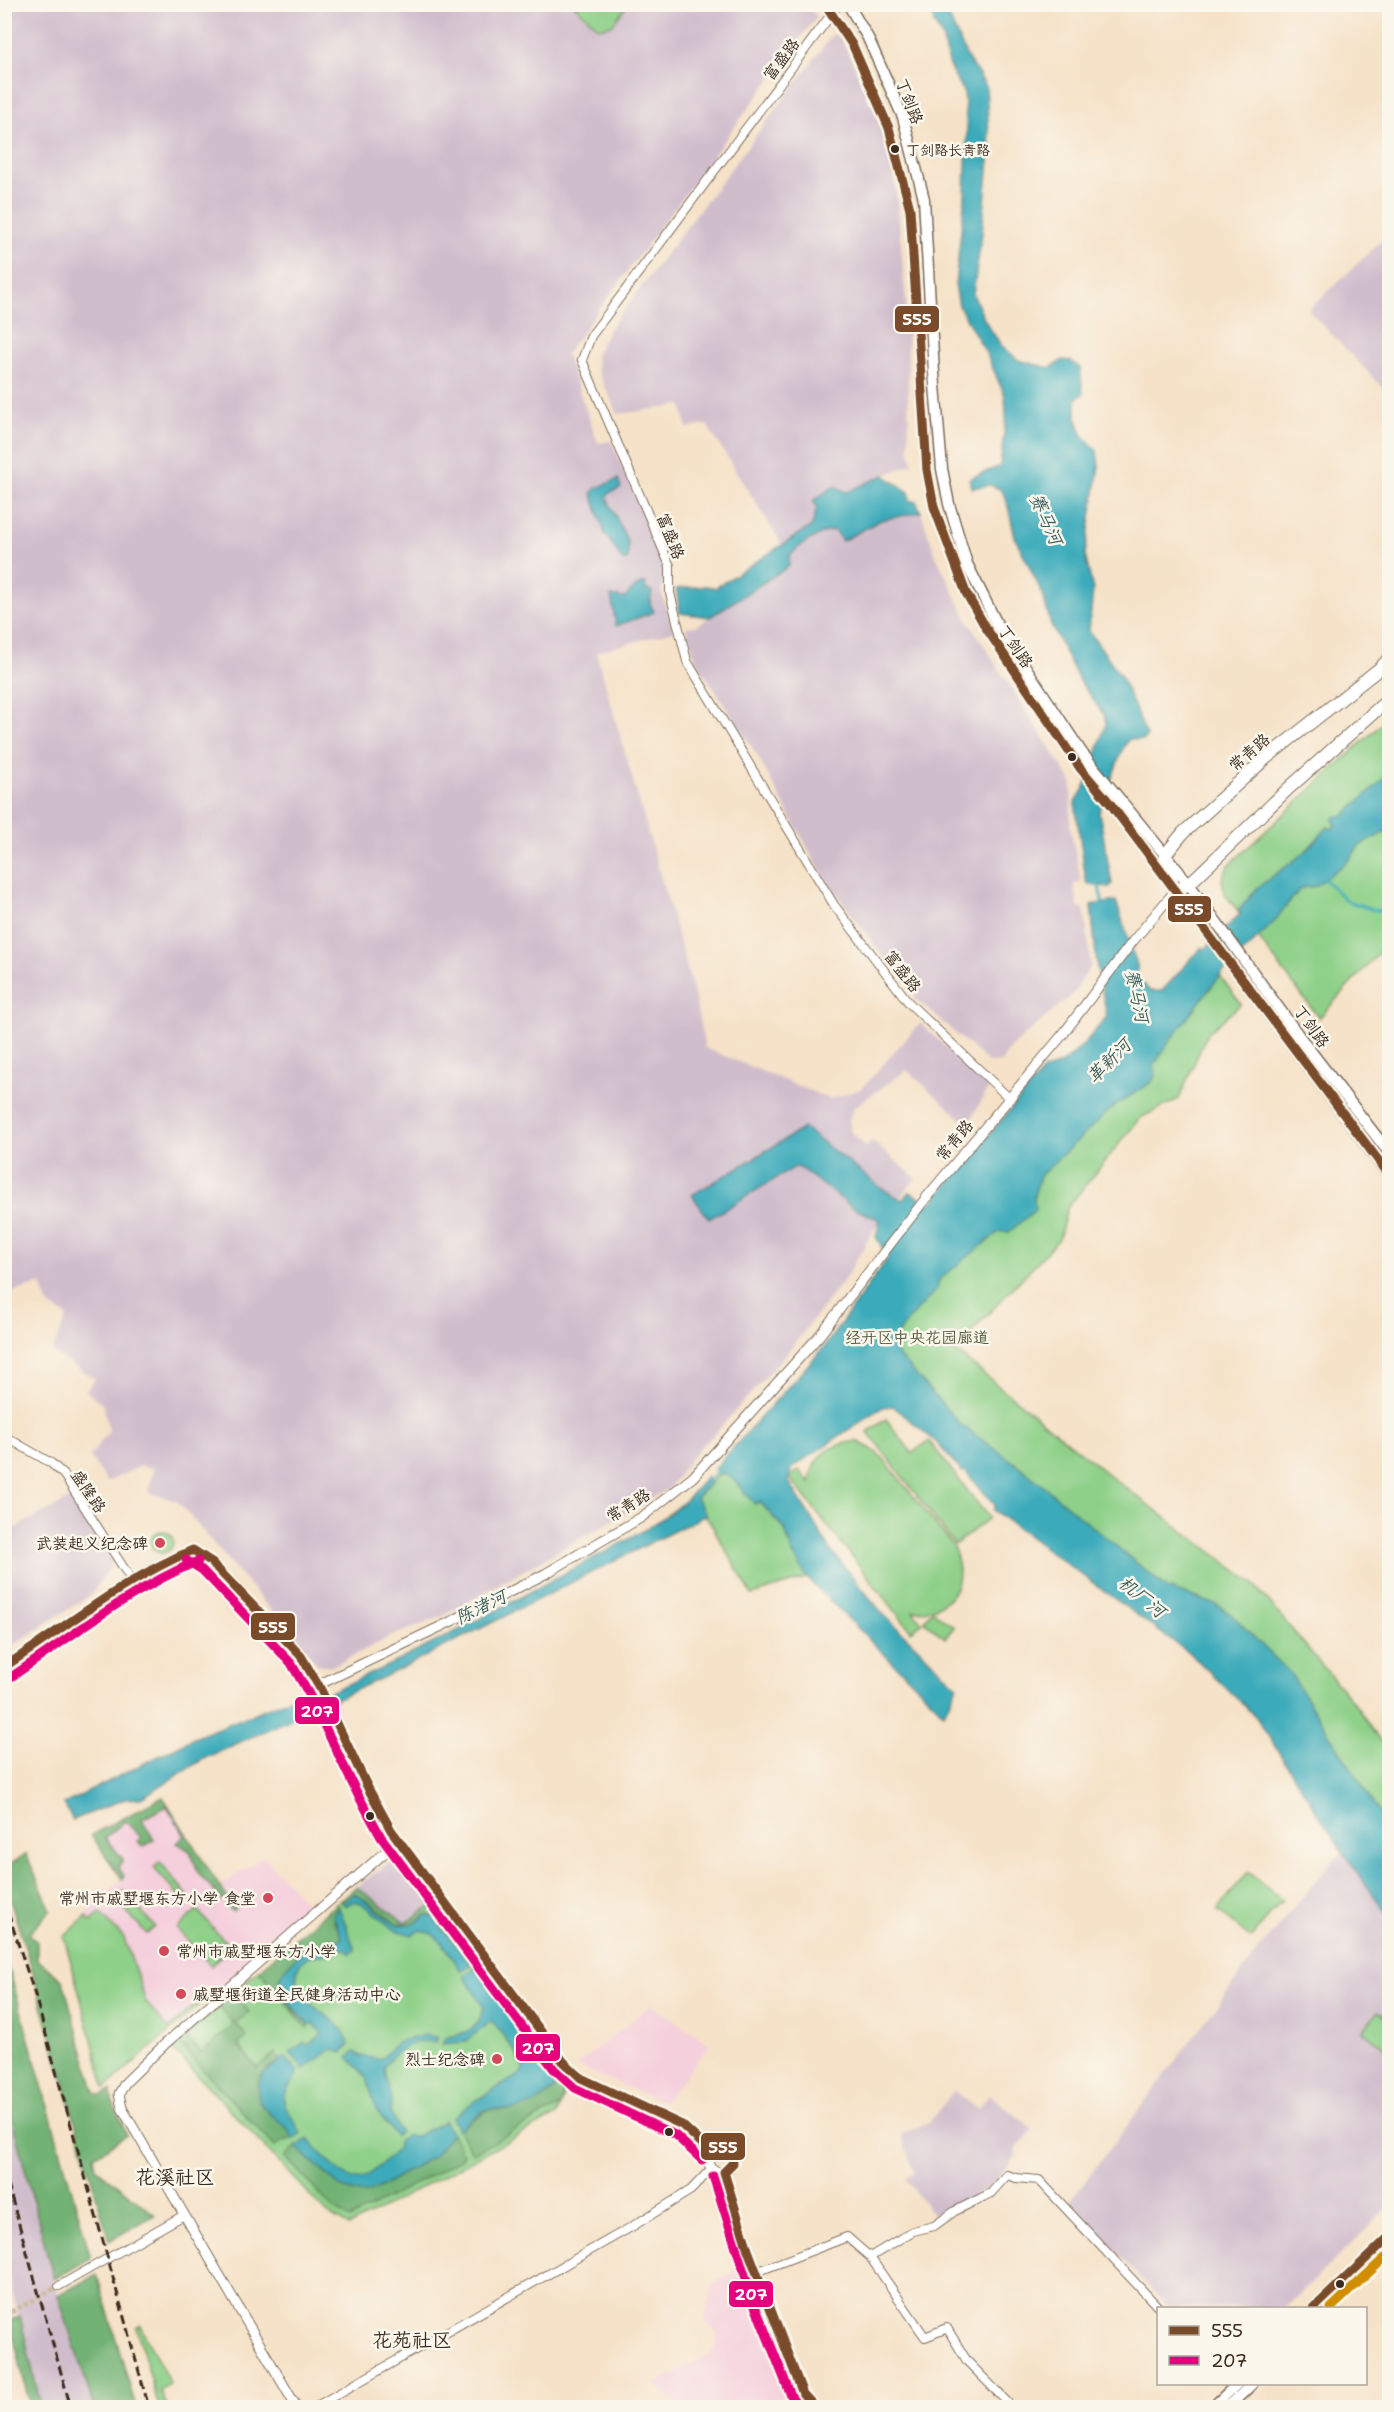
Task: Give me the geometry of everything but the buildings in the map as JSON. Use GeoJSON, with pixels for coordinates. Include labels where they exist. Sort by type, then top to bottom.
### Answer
{"type":"FeatureCollection","features":[{"type":"Feature","properties":{"kind":"main road","name":"丁剑路"},"geometry":{"type":"LineString","coordinates":[[848,4],[868,38],[903,117],[924,199],[942,469],[949,504],[967,564],[998,624],[1175,891],[1208,932],[1287,1042],[1389,1177]]}},
{"type":"Feature","properties":{"kind":"main road","name":"丁剑路"},"geometry":{"type":"LineString","coordinates":[[832,7],[853,46],[889,128],[910,209],[927,470],[934,507],[966,593],[986,628],[1080,768],[1112,797],[1189,884],[1299,1036],[1389,1154]]}},
{"type":"Feature","properties":{"kind":"main road","name":"常青路"},"geometry":{"type":"LineString","coordinates":[[1165,855],[1182,833],[1266,758],[1379,669],[1389,658]]}},
{"type":"Feature","properties":{"kind":"main road"},"geometry":{"type":"LineString","coordinates":[[1165,855],[1175,891],[1189,884],[1298,780],[1389,698]]}},
{"type":"Feature","properties":{"kind":"main road"},"geometry":{"type":"LineString","coordinates":[[1315,2307],[1389,2236]]}},
{"type":"Feature","properties":{"kind":"main road"},"geometry":{"type":"LineString","coordinates":[[1330,2307],[1389,2250]]}},
{"type":"Feature","properties":{"kind":"main road"},"geometry":{"type":"LineString","coordinates":[[1212,2408],[1233,2385]]}},
{"type":"Feature","properties":{"kind":"main road"},"geometry":{"type":"LineString","coordinates":[[1227,2408],[1251,2385]]}},
{"type":"Feature","properties":{"kind":"street","name":"富盛路"},"geometry":{"type":"LineString","coordinates":[[832,7],[591,336],[582,360],[670,566],[670,593],[687,662],[834,905],[909,1003],[1010,1099]]}},
{"type":"Feature","properties":{"kind":"street","name":"常青路"},"geometry":{"type":"LineString","coordinates":[[319,1687],[545,1574],[642,1517],[666,1500],[701,1469],[812,1346],[926,1198],[1064,1033],[1133,941],[1175,891]]}},
{"type":"Feature","properties":{"kind":"street","name":"盛隆路"},"geometry":{"type":"LineString","coordinates":[[4,1436],[51,1462],[64,1475],[132,1581]]}},
{"type":"Feature","properties":{"kind":"street"},"geometry":{"type":"LineString","coordinates":[[4,1667],[132,1581],[172,1558],[193,1550],[210,1561],[301,1656],[319,1687],[368,1788],[398,1841],[563,2061],[580,2078],[682,2125],[710,2151]]}},
{"type":"Feature","properties":{"kind":"street"},"geometry":{"type":"LineString","coordinates":[[297,2408],[122,2108],[119,2094],[125,2083],[166,2043],[398,1841]]}},
{"type":"Feature","properties":{"kind":"street"},"geometry":{"type":"LineString","coordinates":[[710,2151],[721,2146],[731,2151],[734,2162],[732,2167],[724,2172],[711,2169]]}},
{"type":"Feature","properties":{"kind":"street"},"geometry":{"type":"LineString","coordinates":[[710,2151],[708,2160],[711,2169]]}},
{"type":"Feature","properties":{"kind":"street"},"geometry":{"type":"LineString","coordinates":[[313,2408],[633,2226],[691,2190],[711,2169]]}},
{"type":"Feature","properties":{"kind":"street"},"geometry":{"type":"LineString","coordinates":[[724,2172],[756,2272],[803,2394],[816,2408]]}},
{"type":"Feature","properties":{"kind":"street"},"geometry":{"type":"LineString","coordinates":[[870,2257],[913,2231],[934,2226],[955,2211],[991,2193],[1007,2175],[1039,2180],[1158,2307]]}},
{"type":"Feature","properties":{"kind":"street"},"geometry":{"type":"LineString","coordinates":[[59,2286],[183,2215]]}},
{"type":"Feature","properties":{"kind":"street"},"geometry":{"type":"LineString","coordinates":[[756,2272],[847,2237],[870,2257],[925,2337],[947,2328],[967,2361],[1013,2408]]}},
{"type":"Feature","properties":{"kind":"shaded area"},"geometry":{"type":"Polygon","coordinates":[[[5,5],[806,5],[817,16],[566,354],[598,443],[611,441],[667,566],[661,591],[674,631],[596,652],[693,989],[705,1048],[830,1099],[861,1089],[920,1023],[989,1087],[968,1125],[907,1070],[854,1107],[849,1119],[851,1132],[866,1147],[872,1141],[916,1178],[873,1231],[846,1277],[787,1353],[712,1437],[698,1449],[668,1489],[441,1617],[394,1635],[330,1667],[317,1664],[177,1501],[148,1492],[154,1468],[143,1465],[107,1482],[90,1456],[109,1431],[103,1404],[86,1391],[95,1379],[52,1352],[67,1316],[48,1304],[41,1284],[5,1294],[5,5]]]}},
{"type":"Feature","properties":{"kind":"shaded area"},"geometry":{"type":"Polygon","coordinates":[[[833,34],[841,38],[869,95],[889,153],[897,199],[907,316],[909,448],[913,463],[817,506],[812,526],[783,546],[707,425],[687,428],[682,405],[618,414],[597,370],[596,353],[610,328],[833,34]]]}},
{"type":"Feature","properties":{"kind":"shaded area"},"geometry":{"type":"Polygon","coordinates":[[[1389,234],[1389,394],[1308,310],[1389,234]]]}},
{"type":"Feature","properties":{"kind":"shaded area"},"geometry":{"type":"Polygon","coordinates":[[[921,512],[935,554],[968,621],[1072,782],[1070,826],[1081,882],[1074,884],[1078,907],[1084,909],[1091,965],[1074,993],[1010,1048],[1001,1062],[989,1063],[914,997],[919,992],[899,959],[885,959],[824,878],[757,755],[696,661],[686,627],[696,626],[789,566],[789,557],[794,551],[823,532],[834,530],[842,541],[881,520],[921,512]]]}},
{"type":"Feature","properties":{"kind":"shaded area"},"geometry":{"type":"Polygon","coordinates":[[[70,1499],[113,1562],[92,1594],[10,1647],[5,1638],[5,1533],[70,1499]]]}},
{"type":"Feature","properties":{"kind":"shaded area","name":"常州市戚墅堰东方小学"},"geometry":{"type":"Polygon","coordinates":[[[163,1797],[219,1886],[264,1856],[310,1908],[105,2088],[64,1937],[121,1879],[91,1835],[163,1797]]]}},
{"type":"Feature","properties":{"kind":"shaded area"},"geometry":{"type":"Polygon","coordinates":[[[1343,1852],[1389,1917],[1389,2207],[1286,2307],[1168,2307],[1069,2203],[1260,1948],[1329,1865],[1343,1852]]]}},
{"type":"Feature","properties":{"kind":"shaded area"},"geometry":{"type":"Polygon","coordinates":[[[391,1861],[398,1861],[405,1866],[432,1905],[406,1923],[356,1887],[391,1861]]]}},
{"type":"Feature","properties":{"kind":"shaded area"},"geometry":{"type":"Polygon","coordinates":[[[651,2005],[710,2044],[664,2102],[576,2066],[651,2005]]]}},
{"type":"Feature","properties":{"kind":"shaded area"},"geometry":{"type":"Polygon","coordinates":[[[954,2091],[978,2109],[989,2094],[1033,2129],[1015,2151],[1016,2156],[988,2189],[951,2207],[936,2218],[905,2178],[914,2172],[901,2134],[929,2122],[954,2091]]]}},
{"type":"Feature","properties":{"kind":"shaded area"},"geometry":{"type":"Polygon","coordinates":[[[4,2094],[54,2279],[94,2407],[41,2407],[5,2264],[4,2094]]]}},
{"type":"Feature","properties":{"kind":"shaded area"},"geometry":{"type":"Polygon","coordinates":[[[745,2266],[796,2399],[805,2407],[681,2407],[655,2384],[715,2351],[717,2332],[704,2321],[713,2283],[745,2266]]]}},
{"type":"Feature","properties":{"kind":"green space"},"geometry":{"type":"Polygon","coordinates":[[[574,5],[627,5],[612,25],[599,28],[574,5]]]}},
{"type":"Feature","properties":{"kind":"green space"},"geometry":{"type":"Polygon","coordinates":[[[1389,717],[1389,942],[1319,1018],[1225,894],[1222,879],[1228,866],[1389,717]]]}},
{"type":"Feature","properties":{"kind":"green space","name":"经开区中央花园廊道"},"geometry":{"type":"Polygon","coordinates":[[[1211,964],[1241,1004],[1207,1034],[1179,1099],[1140,1118],[1067,1208],[1059,1239],[954,1350],[1115,1480],[1252,1582],[1357,1707],[1389,1755],[1389,1855],[1297,1715],[1015,1481],[875,1352],[1211,964]]]}},
{"type":"Feature","properties":{"kind":"green space"},"geometry":{"type":"Polygon","coordinates":[[[886,1419],[912,1453],[929,1441],[989,1518],[955,1545],[868,1432],[886,1419]]]}},
{"type":"Feature","properties":{"kind":"green space"},"geometry":{"type":"Polygon","coordinates":[[[856,1441],[882,1457],[953,1546],[957,1559],[959,1572],[954,1592],[938,1606],[913,1611],[922,1623],[911,1631],[790,1478],[799,1470],[810,1483],[811,1473],[818,1458],[838,1445],[856,1441]]]}},
{"type":"Feature","properties":{"kind":"green space"},"geometry":{"type":"Polygon","coordinates":[[[724,1473],[731,1477],[755,1504],[759,1501],[785,1530],[792,1552],[807,1578],[752,1595],[696,1498],[718,1475],[724,1473]]]}},
{"type":"Feature","properties":{"kind":"green space"},"geometry":{"type":"Polygon","coordinates":[[[162,1531],[170,1534],[173,1542],[170,1550],[162,1553],[154,1550],[151,1542],[154,1534],[162,1531]]]}},
{"type":"Feature","properties":{"kind":"green space"},"geometry":{"type":"Polygon","coordinates":[[[932,1610],[954,1627],[945,1638],[924,1621],[932,1610]]]}},
{"type":"Feature","properties":{"kind":"green space"},"geometry":{"type":"Polygon","coordinates":[[[163,1797],[236,1909],[232,1911],[199,1874],[190,1851],[177,1843],[185,1836],[167,1806],[142,1819],[154,1840],[143,1847],[138,1841],[141,1837],[125,1821],[105,1838],[123,1859],[119,1868],[124,1876],[122,1879],[91,1835],[163,1797]]]}},
{"type":"Feature","properties":{"kind":"green space"},"geometry":{"type":"Polygon","coordinates":[[[26,1854],[51,1910],[29,1934],[37,1942],[37,1959],[63,1981],[94,2090],[100,2096],[111,2090],[112,2100],[127,2135],[94,2156],[96,2168],[155,2215],[109,2241],[30,1963],[5,1884],[5,1868],[26,1854]]]}},
{"type":"Feature","properties":{"kind":"green space"},"geometry":{"type":"Polygon","coordinates":[[[160,1862],[188,1896],[183,1900],[154,1868],[160,1862]]]}},
{"type":"Feature","properties":{"kind":"green space"},"geometry":{"type":"Polygon","coordinates":[[[1248,1872],[1282,1900],[1251,1938],[1217,1910],[1248,1872]]]}},
{"type":"Feature","properties":{"kind":"green space"},"geometry":{"type":"Polygon","coordinates":[[[356,1887],[406,1923],[432,1905],[568,2085],[557,2115],[349,2226],[327,2213],[170,2046],[356,1887]]]}},
{"type":"Feature","properties":{"kind":"green space"},"geometry":{"type":"Polygon","coordinates":[[[356,1887],[406,1923],[432,1905],[475,1961],[471,1964],[433,1917],[427,1915],[410,1925],[395,1923],[372,1904],[354,1894],[343,1903],[341,1900],[356,1887]]]}},
{"type":"Feature","properties":{"kind":"green space"},"geometry":{"type":"Polygon","coordinates":[[[124,1891],[155,1927],[147,1934],[115,1899],[124,1891]]]}},
{"type":"Feature","properties":{"kind":"green space"},"geometry":{"type":"Polygon","coordinates":[[[336,1904],[339,1907],[335,1910],[334,1921],[342,1937],[339,1941],[325,1944],[320,1949],[304,1950],[285,1968],[279,1982],[288,2002],[310,2025],[307,2028],[259,1970],[336,1904]]]}},
{"type":"Feature","properties":{"kind":"green space"},"geometry":{"type":"Polygon","coordinates":[[[197,1910],[230,1947],[211,1966],[177,1929],[197,1910]]]}},
{"type":"Feature","properties":{"kind":"green space"},"geometry":{"type":"Polygon","coordinates":[[[100,1913],[124,1938],[146,2002],[168,2029],[211,1990],[213,1993],[105,2088],[64,1937],[87,1916],[91,1922],[100,1913]]]}},
{"type":"Feature","properties":{"kind":"green space"},"geometry":{"type":"Polygon","coordinates":[[[5,1955],[91,2258],[54,2279],[5,2094],[5,1955]]]}},
{"type":"Feature","properties":{"kind":"green space"},"geometry":{"type":"Polygon","coordinates":[[[479,1966],[568,2085],[560,2106],[473,2153],[458,2130],[489,2109],[509,2110],[556,2077],[475,1968],[479,1966]]]}},
{"type":"Feature","properties":{"kind":"green space"},"geometry":{"type":"Polygon","coordinates":[[[232,1991],[249,2012],[236,2023],[247,2037],[238,2045],[257,2068],[275,2053],[281,2061],[267,2069],[286,2126],[293,2139],[283,2141],[275,2147],[176,2041],[209,2012],[210,2014],[186,2036],[201,2053],[234,2025],[217,2005],[232,1991]]]}},
{"type":"Feature","properties":{"kind":"green space"},"geometry":{"type":"Polygon","coordinates":[[[1378,2011],[1389,2020],[1389,2051],[1363,2031],[1378,2011]]]}},
{"type":"Feature","properties":{"kind":"green space"},"geometry":{"type":"Polygon","coordinates":[[[452,2134],[463,2154],[461,2159],[350,2219],[332,2207],[285,2157],[296,2147],[342,2188],[377,2189],[433,2156],[452,2134]]]}},
{"type":"Feature","properties":{"kind":"green space"},"geometry":{"type":"Polygon","coordinates":[[[97,2275],[136,2407],[94,2407],[58,2295],[97,2275]]]}},
{"type":"Feature","properties":{"kind":"green space"},"geometry":{"type":"Polygon","coordinates":[[[20,2316],[41,2407],[30,2407],[10,2321],[20,2316]]]}},
{"type":"Feature","properties":{"kind":"green space"},"geometry":{"type":"Polygon","coordinates":[[[140,2325],[170,2384],[160,2391],[168,2407],[159,2407],[136,2327],[140,2325]]]}},
{"type":"Feature","properties":{"kind":"water"},"geometry":{"type":"Polygon","coordinates":[[[931,4],[948,5],[948,14],[968,59],[986,86],[990,151],[973,294],[985,321],[1001,345],[1018,360],[1050,368],[1063,360],[1071,361],[1080,368],[1083,394],[1076,399],[1076,417],[1082,434],[1097,451],[1099,467],[1085,555],[1093,590],[1089,631],[1121,676],[1147,736],[1144,740],[1129,739],[1123,748],[1099,812],[1112,884],[1109,887],[1089,885],[1086,881],[1075,803],[1085,787],[1106,724],[1104,715],[1079,680],[1051,625],[1043,595],[1015,537],[1006,498],[1000,489],[990,485],[972,488],[969,479],[1000,466],[1006,416],[1005,396],[987,355],[959,306],[955,285],[965,195],[967,131],[964,93],[951,70],[942,37],[934,23],[931,4]]]}},
{"type":"Feature","properties":{"kind":"water"},"geometry":{"type":"Polygon","coordinates":[[[884,475],[909,492],[910,501],[916,501],[921,512],[881,520],[842,541],[834,530],[822,534],[798,548],[789,557],[789,566],[710,617],[680,613],[676,589],[706,586],[715,588],[812,526],[817,507],[813,501],[834,486],[847,492],[884,475]]]}},
{"type":"Feature","properties":{"kind":"water"},"geometry":{"type":"Polygon","coordinates":[[[618,479],[621,488],[609,493],[607,498],[628,542],[628,559],[623,561],[605,534],[592,494],[595,489],[618,479]]]}},
{"type":"Feature","properties":{"kind":"water"},"geometry":{"type":"Polygon","coordinates":[[[646,583],[645,589],[652,591],[650,603],[654,612],[616,626],[611,596],[624,598],[638,585],[646,583]]]}},
{"type":"Feature","properties":{"kind":"water"},"geometry":{"type":"Polygon","coordinates":[[[1389,774],[1389,830],[1359,846],[1349,860],[1316,886],[1302,888],[1273,923],[1221,974],[1154,1065],[1156,1074],[1152,1082],[1113,1107],[1040,1176],[1034,1196],[1035,1210],[1009,1232],[999,1232],[939,1280],[937,1289],[904,1325],[895,1340],[898,1355],[960,1424],[1019,1466],[1167,1588],[1217,1605],[1231,1614],[1291,1674],[1389,1828],[1389,1917],[1343,1852],[1256,1717],[1193,1656],[993,1510],[995,1505],[965,1471],[962,1472],[936,1442],[893,1406],[883,1407],[793,1467],[788,1480],[830,1549],[882,1613],[957,1686],[944,1713],[807,1578],[792,1552],[785,1530],[759,1501],[755,1504],[731,1477],[724,1473],[718,1475],[714,1469],[825,1346],[888,1258],[876,1237],[880,1220],[855,1209],[800,1168],[795,1167],[709,1219],[692,1195],[804,1128],[883,1189],[902,1200],[910,1192],[930,1204],[1044,1070],[1062,1063],[1071,1056],[1087,1041],[1107,1016],[1097,966],[1091,905],[1116,901],[1137,965],[1137,978],[1150,991],[1162,991],[1202,947],[1204,950],[1240,914],[1239,910],[1257,888],[1304,853],[1328,827],[1332,829],[1336,825],[1333,820],[1336,816],[1343,816],[1389,774]]]}},
{"type":"Feature","properties":{"kind":"water"},"geometry":{"type":"Polygon","coordinates":[[[706,1476],[710,1483],[696,1498],[706,1515],[382,1678],[205,1758],[141,1798],[125,1799],[73,1820],[64,1804],[194,1738],[309,1691],[313,1699],[440,1639],[642,1532],[679,1506],[706,1476]]]}},
{"type":"Feature","properties":{"kind":"water"},"geometry":{"type":"Polygon","coordinates":[[[354,1894],[394,1923],[410,1925],[427,1915],[433,1917],[471,1964],[461,1971],[434,1935],[420,1930],[412,1935],[395,1930],[361,1903],[355,1901],[345,1906],[343,1903],[354,1894]]]}},
{"type":"Feature","properties":{"kind":"water"},"geometry":{"type":"Polygon","coordinates":[[[339,1907],[355,1950],[350,1953],[342,1949],[309,1957],[300,1965],[297,1981],[305,1997],[313,2006],[341,2028],[349,2045],[342,2053],[332,2049],[303,2069],[290,2053],[304,2042],[308,2045],[322,2034],[314,2023],[310,2025],[288,2002],[279,1982],[285,1968],[304,1950],[320,1949],[332,1938],[339,1941],[342,1937],[333,1915],[339,1907]]]}},
{"type":"Feature","properties":{"kind":"water"},"geometry":{"type":"Polygon","coordinates":[[[475,1968],[556,2077],[552,2091],[540,2101],[510,2110],[486,2110],[458,2130],[452,2118],[473,2102],[521,2074],[523,2069],[517,2054],[493,2022],[489,2022],[466,2042],[442,2044],[445,2038],[470,2030],[481,2016],[484,2008],[464,1976],[475,1968]]]}},
{"type":"Feature","properties":{"kind":"water"},"geometry":{"type":"Polygon","coordinates":[[[425,2035],[438,2037],[436,2042],[428,2041],[407,2046],[384,2066],[391,2100],[390,2112],[400,2132],[396,2136],[376,2110],[367,2078],[348,2057],[354,2051],[361,2056],[378,2059],[384,2057],[397,2042],[425,2035]]]}},
{"type":"Feature","properties":{"kind":"water"},"geometry":{"type":"Polygon","coordinates":[[[285,2057],[298,2072],[283,2097],[301,2133],[293,2139],[288,2130],[267,2111],[258,2098],[261,2076],[285,2057]]]}},
{"type":"Feature","properties":{"kind":"water"},"geometry":{"type":"Polygon","coordinates":[[[444,2121],[452,2134],[433,2156],[377,2189],[363,2194],[342,2188],[296,2147],[308,2139],[340,2171],[354,2179],[360,2179],[374,2171],[390,2157],[398,2149],[398,2142],[405,2136],[417,2136],[444,2121]]]}},
{"type":"Feature","properties":{"kind":"waterway"},"geometry":{"type":"LineString","coordinates":[[1323,878],[1347,901],[1375,910],[1390,911]]}},
{"type":"Feature","properties":{"kind":"waterway","name":"赛马河"},"geometry":{"type":"LineString","coordinates":[[1098,882],[1103,905]]}},
{"type":"Feature","properties":{"kind":"waterway","name":"陈渚河"},"geometry":{"type":"LineString","coordinates":[[707,1482],[717,1472]]}},
{"type":"Feature","properties":{"kind":"tunnel"},"geometry":{"type":"LineString","coordinates":[[4,2316],[59,2286]]}},
{"type":"Feature","properties":{"kind":"railway"},"geometry":{"type":"LineString","coordinates":[[4,1900],[35,1995],[149,2408]]}},
{"type":"Feature","properties":{"kind":"railway"},"geometry":{"type":"LineString","coordinates":[[4,2171],[71,2408]]}},
{"type":"Feature","properties":{"kind":"transit line","name":"555"},"geometry":{"type":"LineString","coordinates":[[825,4],[853,46],[889,128],[910,209],[927,470],[934,507],[966,593],[986,628],[1080,768],[1109,802],[1390,1176]]}},
{"type":"Feature","properties":{"kind":"transit line","name":"555"},"geometry":{"type":"LineString","coordinates":[[4,1667],[119,1589],[168,1562],[193,1550],[210,1561],[301,1656],[321,1690],[391,1830],[563,2061],[581,2078],[682,2125],[710,2151],[721,2146],[731,2151],[733,2163],[724,2172],[748,2250],[803,2394],[816,2408]]}},
{"type":"Feature","properties":{"kind":"transit line","name":"207"},"geometry":{"type":"LineString","coordinates":[[186,1560],[202,1570],[291,1663],[381,1837],[554,2069],[575,2088],[675,2135],[702,2160]]}},
{"type":"Feature","properties":{"kind":"transit line","name":"207"},"geometry":{"type":"LineString","coordinates":[[11,1677],[125,1600],[198,1561]]}},
{"type":"Feature","properties":{"kind":"transit line","name":"207"},"geometry":{"type":"LineString","coordinates":[[713,2176],[755,2306],[792,2398],[799,2408]]}},
{"type":"Feature","properties":{"kind":"transit line","name":"555"},"geometry":{"type":"LineString","coordinates":[[1315,2307],[1390,2236]]}},
{"type":"Feature","properties":{"kind":"transit line"},"geometry":{"type":"LineString","coordinates":[[1332,2307],[1390,2253]]}},
{"type":"Feature","properties":{"kind":"place","name":"丁剑路长青路"},"geometry":{"type":"Point","coordinates":[895,149]}},
{"type":"Feature","properties":{"kind":"place","name":"武装起义纪念碑"},"geometry":{"type":"Point","coordinates":[160,1543]}},
{"type":"Feature","properties":{"kind":"place","name":"常州市戚墅堰东方小学 食堂"},"geometry":{"type":"Point","coordinates":[268,1898]}},
{"type":"Feature","properties":{"kind":"place","name":"常州市戚墅堰东方小学"},"geometry":{"type":"Point","coordinates":[164,1951]}},
{"type":"Feature","properties":{"kind":"place","name":"戚墅堰街道全民健身活动中心"},"geometry":{"type":"Point","coordinates":[181,1994]}},
{"type":"Feature","properties":{"kind":"place","name":"烈士纪念碑"},"geometry":{"type":"Point","coordinates":[497,2059]}},
{"type":"Feature","properties":{"kind":"district","name":"花溪社区"},"geometry":{"type":"Point","coordinates":[175,2177]}},
{"type":"Feature","properties":{"kind":"district","name":"花苑社区"},"geometry":{"type":"Point","coordinates":[412,2340]}},
{"type":"Feature","properties":{"kind":"water label","name":"革新河"},"geometry":{"type":"Point","coordinates":[1109,1061]}},
{"type":"Feature","properties":{"kind":"water label","name":"机厂河"},"geometry":{"type":"Point","coordinates":[1142,1597]}}]}
